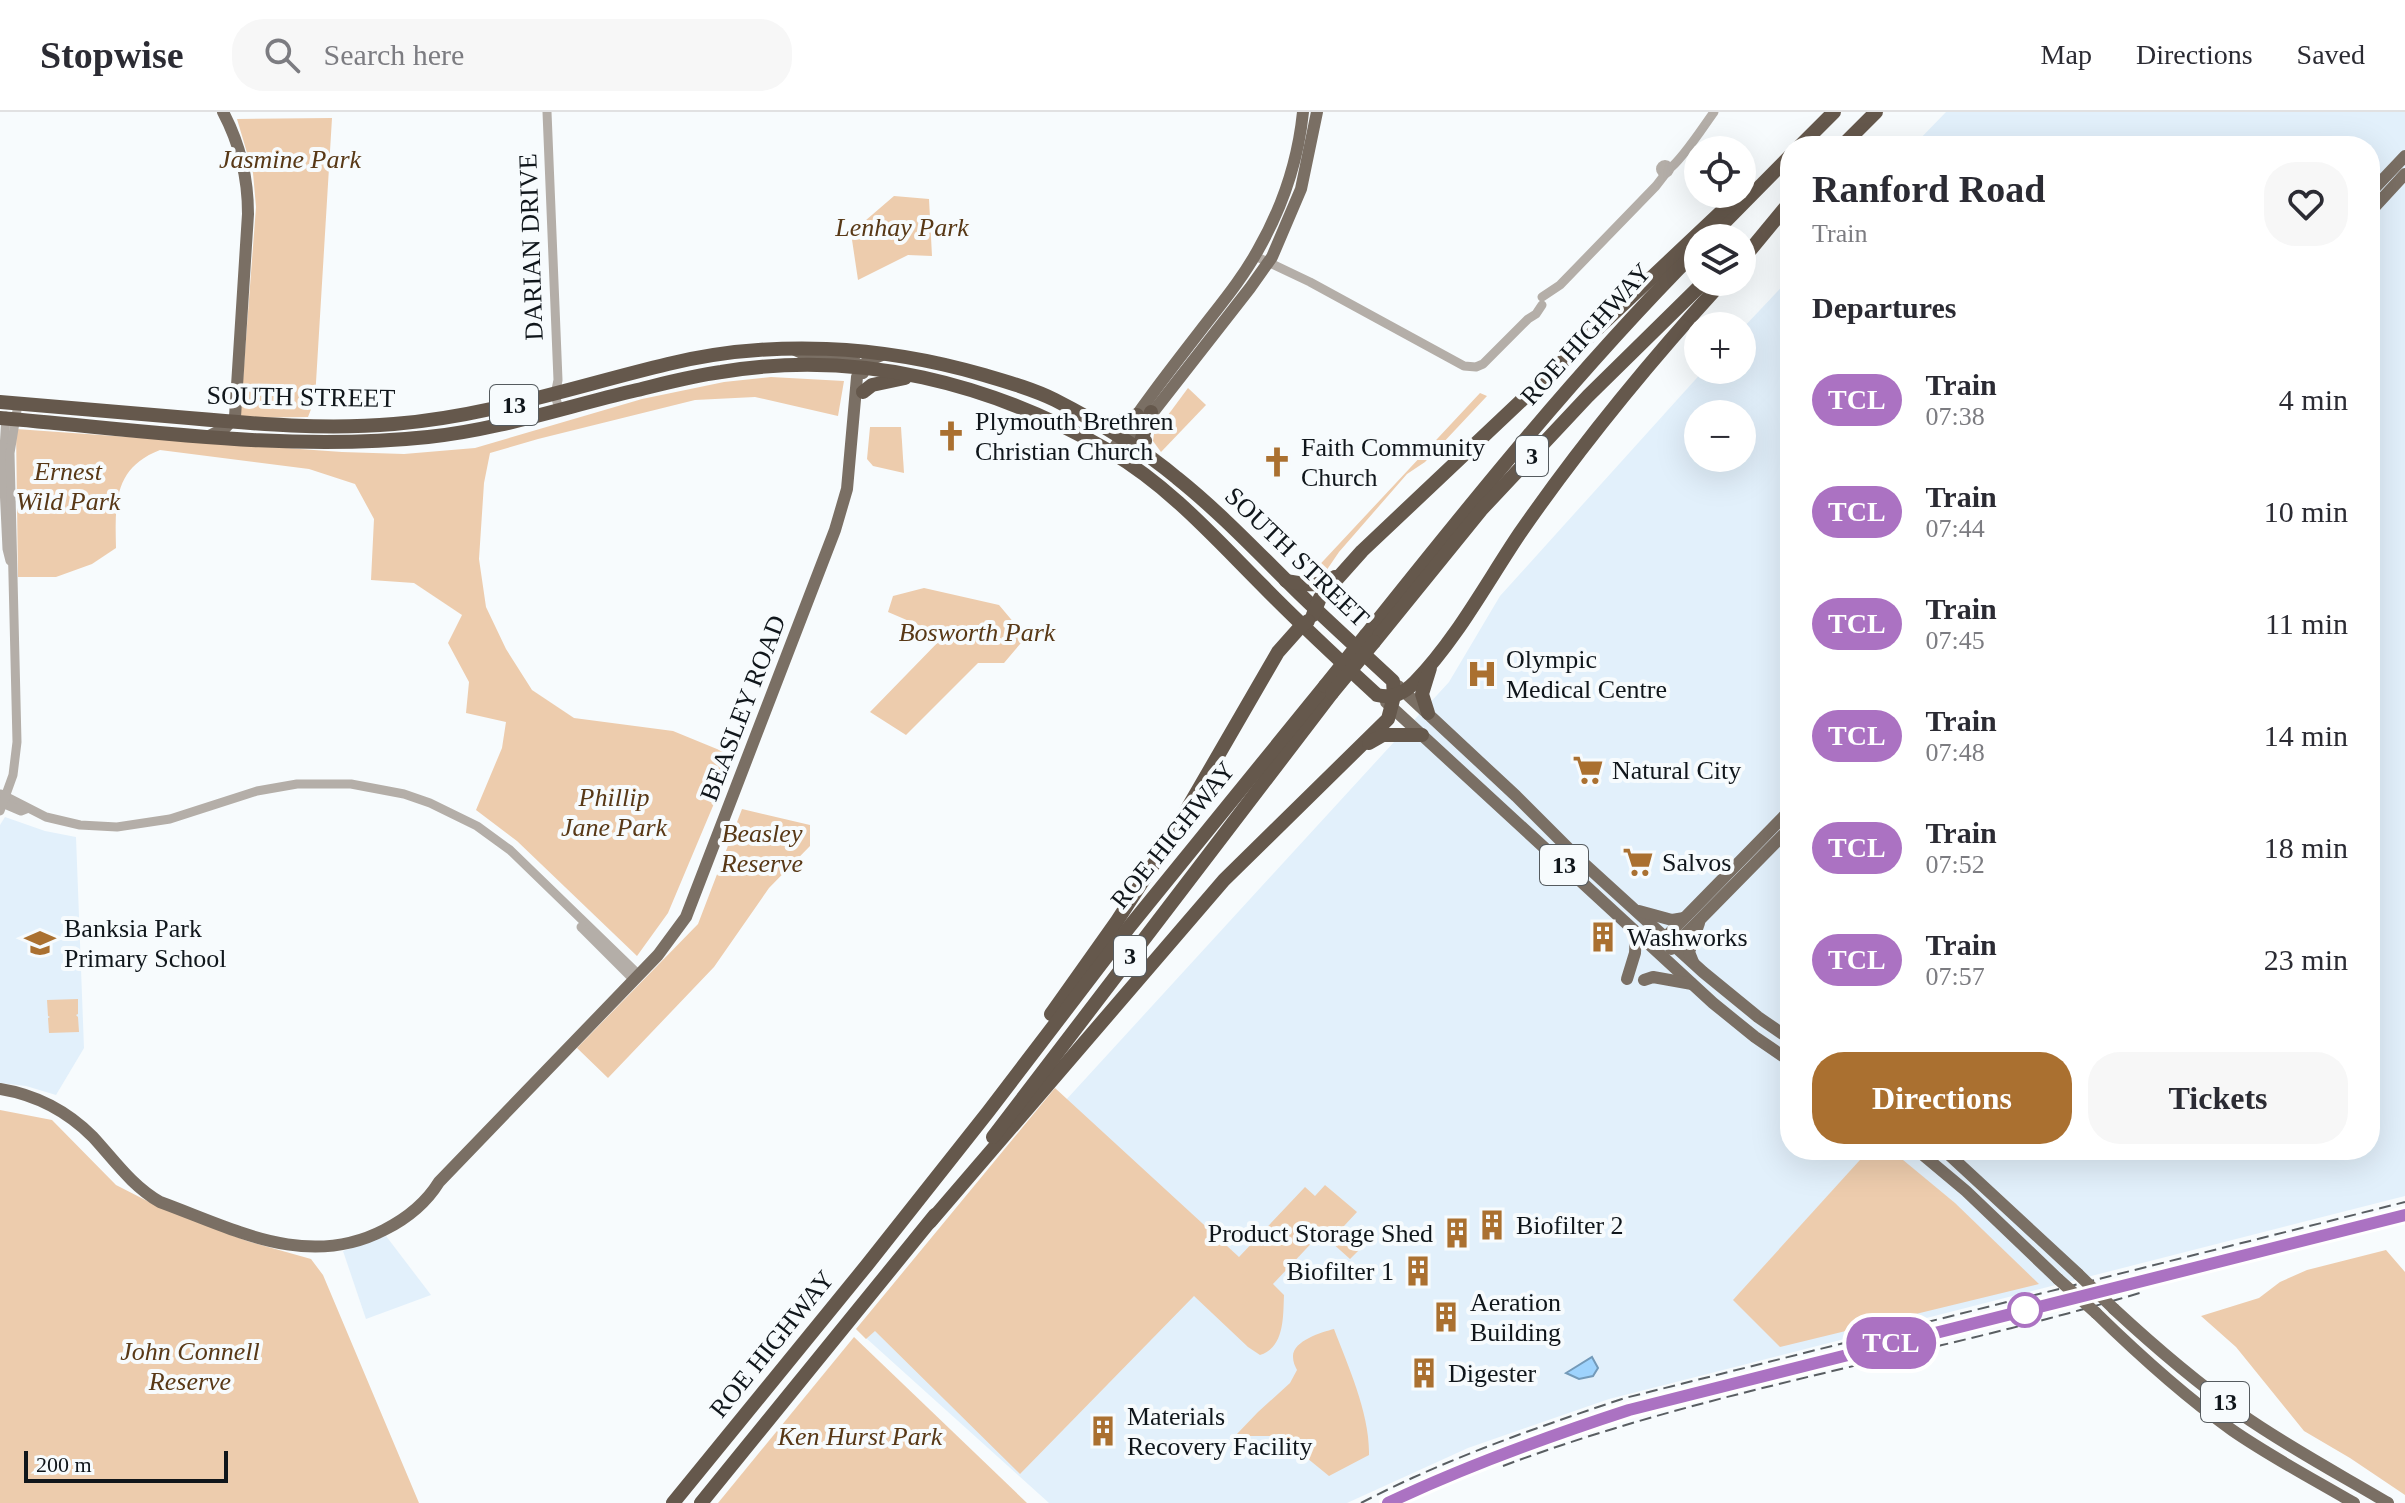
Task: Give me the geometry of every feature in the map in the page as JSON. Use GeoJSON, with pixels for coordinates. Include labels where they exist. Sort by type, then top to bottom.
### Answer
{"type":"FeatureCollection","features":[{"type":"Feature","properties":{"kind":"highway"},"geometry":{"type":"LineString","coordinates":[[1809,136],[1834,112]]}},
{"type":"Feature","properties":{"kind":"highway"},"geometry":{"type":"LineString","coordinates":[[1852,136],[1876,112]]}},
{"type":"Feature","properties":{"kind":"highway"},"geometry":{"type":"LineString","coordinates":[[1756,181],[1780,162]]}},
{"type":"Feature","properties":{"kind":"highway"},"geometry":{"type":"LineString","coordinates":[[1722,224],[1780,164]]}},
{"type":"Feature","properties":{"kind":"highway"},"geometry":{"type":"LineString","coordinates":[[988,1112],[1168,842],[1278,652],[1309,618],[1342,572],[1491,427],[1725,208]]}},
{"type":"Feature","properties":{"kind":"highway"},"geometry":{"type":"LineString","coordinates":[[1756,231],[1780,208]]}},
{"type":"Feature","properties":{"kind":"highway"},"geometry":{"type":"LineString","coordinates":[[1756,242],[1780,212]]}},
{"type":"Feature","properties":{"kind":"highway","name":"ROE HIGHWAY"},"geometry":{"type":"LineString","coordinates":[[1370,639],[1539,422],[1619,331],[1684,264]]}},
{"type":"Feature","properties":{"kind":"highway","name":"ROE HIGHWAY"},"geometry":{"type":"LineString","coordinates":[[673,1503],[988,1112],[1130,926],[1370,639],[1481,510],[1588,396],[1690,296]]}},
{"type":"Feature","properties":{"kind":"highway"},"geometry":{"type":"LineString","coordinates":[[930,1222],[1224,880],[1388,719],[1396,694],[1431,664],[1522,531],[1593,435],[1709,296]]}},
{"type":"Feature","properties":{"kind":"highway","name":"SOUTH STREET"},"geometry":{"type":"LineString","coordinates":[[8,411],[248,440],[339,443],[430,437],[484,429],[561,397],[693,359],[747,351],[833,349],[885,354],[961,369],[1052,399],[1149,457],[1198,495],[1286,580],[1309,618],[1316,639],[1377,695],[1396,694]]}},
{"type":"Feature","properties":{"kind":"highway","name":"SOUTH STREET"},"geometry":{"type":"LineString","coordinates":[[8,411],[306,426],[399,423],[723,371],[813,365],[862,367],[921,376],[961,386],[1039,415],[1115,455],[1180,503],[1284,607],[1331,624],[1396,694]]}},
{"type":"Feature","properties":{"kind":"highway"},"geometry":{"type":"LineString","coordinates":[[863,392],[872,385],[886,381],[921,376]]}},
{"type":"Feature","properties":{"kind":"highway"},"geometry":{"type":"LineString","coordinates":[[1096,423],[1118,423],[1144,414],[1142,438],[1149,457]]}},
{"type":"Feature","properties":{"kind":"highway"},"geometry":{"type":"LineString","coordinates":[[1286,580],[1311,585],[1325,583],[1342,572]]}},
{"type":"Feature","properties":{"kind":"highway"},"geometry":{"type":"LineString","coordinates":[[1278,652],[1285,627],[1284,607]]}},
{"type":"Feature","properties":{"kind":"highway"},"geometry":{"type":"LineString","coordinates":[[1428,713],[1422,694],[1431,664]]}},
{"type":"Feature","properties":{"kind":"highway","name":"ROE HIGHWAY"},"geometry":{"type":"LineString","coordinates":[[701,1503],[930,1222],[1329,689]]}},
{"type":"Feature","properties":{"kind":"highway"},"geometry":{"type":"LineString","coordinates":[[1358,750],[1383,735],[1422,735]]}},
{"type":"Feature","properties":{"kind":"main road"},"geometry":{"type":"LineString","coordinates":[[223,112],[241,155],[248,197],[235,386],[230,396],[228,417],[248,440]]}},
{"type":"Feature","properties":{"kind":"main road"},"geometry":{"type":"LineString","coordinates":[[1115,455],[1257,253],[1286,189],[1303,112]]}},
{"type":"Feature","properties":{"kind":"main road"},"geometry":{"type":"LineString","coordinates":[[1144,414],[1216,333],[1270,260],[1301,189],[1317,112]]}},
{"type":"Feature","properties":{"kind":"main road"},"geometry":{"type":"LineString","coordinates":[[2380,182],[2405,156]]}},
{"type":"Feature","properties":{"kind":"main road"},"geometry":{"type":"LineString","coordinates":[[2380,201],[2405,174]]}},
{"type":"Feature","properties":{"kind":"main road"},"geometry":{"type":"LineString","coordinates":[[792,349],[813,357],[852,359],[862,367],[867,361],[885,354]]}},
{"type":"Feature","properties":{"kind":"main road","name":"BEASLEY ROAD"},"geometry":{"type":"LineString","coordinates":[[847,489],[854,483],[855,476],[864,377],[862,367]]}},
{"type":"Feature","properties":{"kind":"main road","name":"BEASLEY ROAD"},"geometry":{"type":"LineString","coordinates":[[0,1087],[45,1096],[76,1115],[134,1176],[163,1197],[269,1236],[291,1241],[334,1241],[379,1227],[400,1215],[439,1182],[666,946],[686,917],[835,530],[847,489],[857,377],[862,367]]}},
{"type":"Feature","properties":{"kind":"main road"},"geometry":{"type":"LineString","coordinates":[[209,436],[231,422]]}},
{"type":"Feature","properties":{"kind":"main road","name":"SOUTH STREET"},"geometry":{"type":"LineString","coordinates":[[1396,694],[1428,713],[1580,860],[1670,941]]}},
{"type":"Feature","properties":{"kind":"main road","name":"SOUTH STREET"},"geometry":{"type":"LineString","coordinates":[[1396,694],[1422,735],[1659,953]]}},
{"type":"Feature","properties":{"kind":"main road"},"geometry":{"type":"LineString","coordinates":[[1670,941],[1684,918],[1780,820]]}},
{"type":"Feature","properties":{"kind":"main road"},"geometry":{"type":"LineString","coordinates":[[1659,953],[1701,917],[1780,838]]}},
{"type":"Feature","properties":{"kind":"main road"},"geometry":{"type":"LineString","coordinates":[[1636,910],[1665,919],[1684,918]]}},
{"type":"Feature","properties":{"kind":"main road"},"geometry":{"type":"LineString","coordinates":[[1695,965],[1689,952],[1701,917]]}},
{"type":"Feature","properties":{"kind":"main road"},"geometry":{"type":"LineString","coordinates":[[1627,979],[1635,953],[1636,932]]}},
{"type":"Feature","properties":{"kind":"main road","name":"13"},"geometry":{"type":"LineString","coordinates":[[1670,941],[1722,990],[1780,1032]]}},
{"type":"Feature","properties":{"kind":"main road","name":"13"},"geometry":{"type":"LineString","coordinates":[[1659,953],[1737,1023],[1780,1054]]}},
{"type":"Feature","properties":{"kind":"main road"},"geometry":{"type":"LineString","coordinates":[[1644,980],[1653,977],[1692,984]]}},
{"type":"Feature","properties":{"kind":"main road","name":"13"},"geometry":{"type":"LineString","coordinates":[[1929,1160],[2135,1350],[2216,1418],[2276,1458],[2354,1503]]}},
{"type":"Feature","properties":{"kind":"main road","name":"13"},"geometry":{"type":"LineString","coordinates":[[1955,1160],[2192,1378],[2242,1415],[2388,1503]]}},
{"type":"Feature","properties":{"kind":"street","name":"DARIAN DRIVE"},"geometry":{"type":"LineString","coordinates":[[547,112],[561,397]]}},
{"type":"Feature","properties":{"kind":"street"},"geometry":{"type":"LineString","coordinates":[[1257,253],[1464,366],[1476,367],[1536,314],[1542,302],[1656,186],[1714,112]]}},
{"type":"Feature","properties":{"kind":"street"},"geometry":{"type":"LineString","coordinates":[[8,411],[17,742],[2,800],[21,811],[26,809],[80,825],[130,826],[170,819],[270,788],[297,784],[338,783],[404,794],[477,826],[510,850],[636,977]]}},
{"type":"Feature","properties":{"kind":"shaded area"},"geometry":{"type":"Polygon","coordinates":[[[1946,112],[2405,112],[2405,1196],[1609,1399],[1468,1448],[1347,1503],[1049,1503],[856,1329],[1449,682],[1500,596],[1691,384],[1756,384],[1756,314],[1780,289],[1780,1160],[2380,1160],[2380,136],[1923,136],[1946,112]]]}},
{"type":"Feature","properties":{"kind":"shaded area","name":"Banksia Park Primary School"},"geometry":{"type":"Polygon","coordinates":[[[5,817],[45,831],[76,837],[84,1048],[56,1095],[26,1086],[0,1083],[0,825],[5,817]]]}},
{"type":"Feature","properties":{"kind":"shaded area"},"geometry":{"type":"Polygon","coordinates":[[[386,1236],[431,1295],[366,1319],[343,1251],[386,1236]]]}},
{"type":"Feature","properties":{"kind":"green space","name":"Jasmine Park"},"geometry":{"type":"Polygon","coordinates":[[[332,118],[315,399],[308,417],[240,418],[256,207],[253,173],[237,119],[332,118]]]}},
{"type":"Feature","properties":{"kind":"green space","name":"Lenhay Park"},"geometry":{"type":"Polygon","coordinates":[[[894,196],[929,199],[932,256],[908,255],[858,280],[851,233],[894,196]]]}},
{"type":"Feature","properties":{"kind":"green space","name":"Phillip Jane Park"},"geometry":{"type":"Polygon","coordinates":[[[771,377],[844,381],[838,416],[755,397],[695,400],[490,453],[484,483],[479,559],[486,607],[506,649],[532,690],[574,718],[673,731],[734,756],[668,913],[637,956],[517,841],[476,810],[502,748],[506,722],[466,713],[469,682],[448,643],[462,615],[414,583],[371,580],[374,519],[355,484],[309,469],[160,450],[133,467],[125,478],[117,503],[116,548],[92,564],[56,577],[18,577],[16,429],[404,454],[475,448],[642,399],[724,382],[771,377]]]}},
{"type":"Feature","properties":{"kind":"green space"},"geometry":{"type":"Polygon","coordinates":[[[1188,388],[1206,405],[1161,452],[1153,441],[1154,434],[1188,388]]]}},
{"type":"Feature","properties":{"kind":"green space"},"geometry":{"type":"Polygon","coordinates":[[[1480,393],[1487,396],[1425,462],[1407,474],[1326,571],[1311,574],[1480,393]]]}},
{"type":"Feature","properties":{"kind":"green space"},"geometry":{"type":"Polygon","coordinates":[[[870,427],[901,427],[904,473],[873,466],[867,459],[870,427]]]}},
{"type":"Feature","properties":{"kind":"green space","name":"Bosworth Park"},"geometry":{"type":"Polygon","coordinates":[[[924,588],[999,605],[1026,637],[1004,663],[978,663],[906,735],[870,712],[944,636],[888,612],[893,596],[924,588]]]}},
{"type":"Feature","properties":{"kind":"green space","name":"Beasley Reserve"},"geometry":{"type":"Polygon","coordinates":[[[742,809],[810,825],[810,846],[769,888],[714,967],[608,1078],[577,1048],[698,924],[742,809]]]}},
{"type":"Feature","properties":{"kind":"green space"},"geometry":{"type":"Polygon","coordinates":[[[78,999],[76,1015],[79,1032],[49,1033],[47,1000],[78,999]]]}},
{"type":"Feature","properties":{"kind":"green space"},"geometry":{"type":"Polygon","coordinates":[[[1055,1088],[1239,1257],[1305,1187],[1315,1196],[1325,1185],[1357,1212],[1344,1226],[1364,1245],[1350,1259],[1321,1233],[1273,1284],[1284,1295],[1281,1330],[1274,1345],[1260,1355],[1194,1296],[1020,1474],[875,1331],[866,1339],[856,1329],[1055,1088]]]}},
{"type":"Feature","properties":{"kind":"green space","name":"John Connell Reserve"},"geometry":{"type":"Polygon","coordinates":[[[0,1110],[52,1120],[116,1185],[159,1207],[247,1241],[311,1259],[323,1275],[419,1503],[0,1503],[0,1110]]]}},
{"type":"Feature","properties":{"kind":"green space"},"geometry":{"type":"Polygon","coordinates":[[[1860,1160],[1903,1160],[1955,1203],[2039,1284],[1780,1347],[1733,1300],[1860,1160]]]}},
{"type":"Feature","properties":{"kind":"green space"},"geometry":{"type":"Polygon","coordinates":[[[2386,1250],[2405,1272],[2405,1495],[2304,1431],[2236,1347],[2201,1316],[2259,1298],[2280,1282],[2307,1270],[2386,1250]]]}},
{"type":"Feature","properties":{"kind":"green space"},"geometry":{"type":"Polygon","coordinates":[[[1334,1329],[1362,1407],[1369,1455],[1329,1476],[1280,1436],[1235,1436],[1290,1383],[1297,1370],[1293,1357],[1297,1346],[1334,1329]]]}},
{"type":"Feature","properties":{"kind":"green space","name":"Ken Hurst Park"},"geometry":{"type":"Polygon","coordinates":[[[854,1337],[1027,1503],[718,1503],[854,1337]]]}},
{"type":"Feature","properties":{"kind":"water"},"geometry":{"type":"Polygon","coordinates":[[[1592,1357],[1598,1368],[1593,1376],[1579,1379],[1566,1373],[1592,1357]]]}},
{"type":"Feature","properties":{"kind":"railway"},"geometry":{"type":"LineString","coordinates":[[1361,1503],[1458,1458],[1625,1398],[2405,1202]]}},
{"type":"Feature","properties":{"kind":"railway"},"geometry":{"type":"LineString","coordinates":[[2044,1305],[2405,1215]]}},
{"type":"Feature","properties":{"kind":"railway"},"geometry":{"type":"LineString","coordinates":[[1503,1466],[1661,1415],[2063,1315],[2143,1292]]}},
{"type":"Feature","properties":{"kind":"railway"},"geometry":{"type":"LineString","coordinates":[[1388,1503],[1532,1442],[1629,1410],[1893,1343]]}},
{"type":"Feature","properties":{"kind":"train","name":"TCL"},"geometry":{"type":"LineString","coordinates":[[1388,1503],[1532,1442],[1629,1410],[2405,1215]]}},
{"type":"Feature","properties":{"kind":"place","name":"Plymouth Brethren Christian Church"},"geometry":{"type":"Point","coordinates":[951,436]}},
{"type":"Feature","properties":{"kind":"place","name":"Faith Community Church"},"geometry":{"type":"Point","coordinates":[1277,462]}},
{"type":"Feature","properties":{"kind":"place","name":"Olympic Medical Centre"},"geometry":{"type":"Point","coordinates":[1482,674]}},
{"type":"Feature","properties":{"kind":"place","name":"Natural City"},"geometry":{"type":"Point","coordinates":[1588,770]}},
{"type":"Feature","properties":{"kind":"place","name":"Salvos"},"geometry":{"type":"Point","coordinates":[1638,862]}},
{"type":"Feature","properties":{"kind":"place","name":"Washworks"},"geometry":{"type":"Point","coordinates":[1603,937]}},
{"type":"Feature","properties":{"kind":"place","name":"Banksia Park Primary School"},"geometry":{"type":"Point","coordinates":[40,943]}},
{"type":"Feature","properties":{"kind":"place","name":"Biofilter 2"},"geometry":{"type":"Point","coordinates":[1492,1225]}},
{"type":"Feature","properties":{"kind":"place","name":"Product Storage Shed"},"geometry":{"type":"Point","coordinates":[1457,1233]}},
{"type":"Feature","properties":{"kind":"place","name":"Biofilter 1"},"geometry":{"type":"Point","coordinates":[1418,1271]}},
{"type":"Feature","properties":{"kind":"place","name":"Aeration Building"},"geometry":{"type":"Point","coordinates":[1446,1317]}},
{"type":"Feature","properties":{"kind":"place","name":"Digester"},"geometry":{"type":"Point","coordinates":[1424,1373]}},
{"type":"Feature","properties":{"kind":"place","name":"Materials Recovery Facility"},"geometry":{"type":"Point","coordinates":[1103,1431]}},
{"type":"Feature","properties":{"kind":"park label","name":"Ernest Wild Park"},"geometry":{"type":"Point","coordinates":[68,486]}}]}
